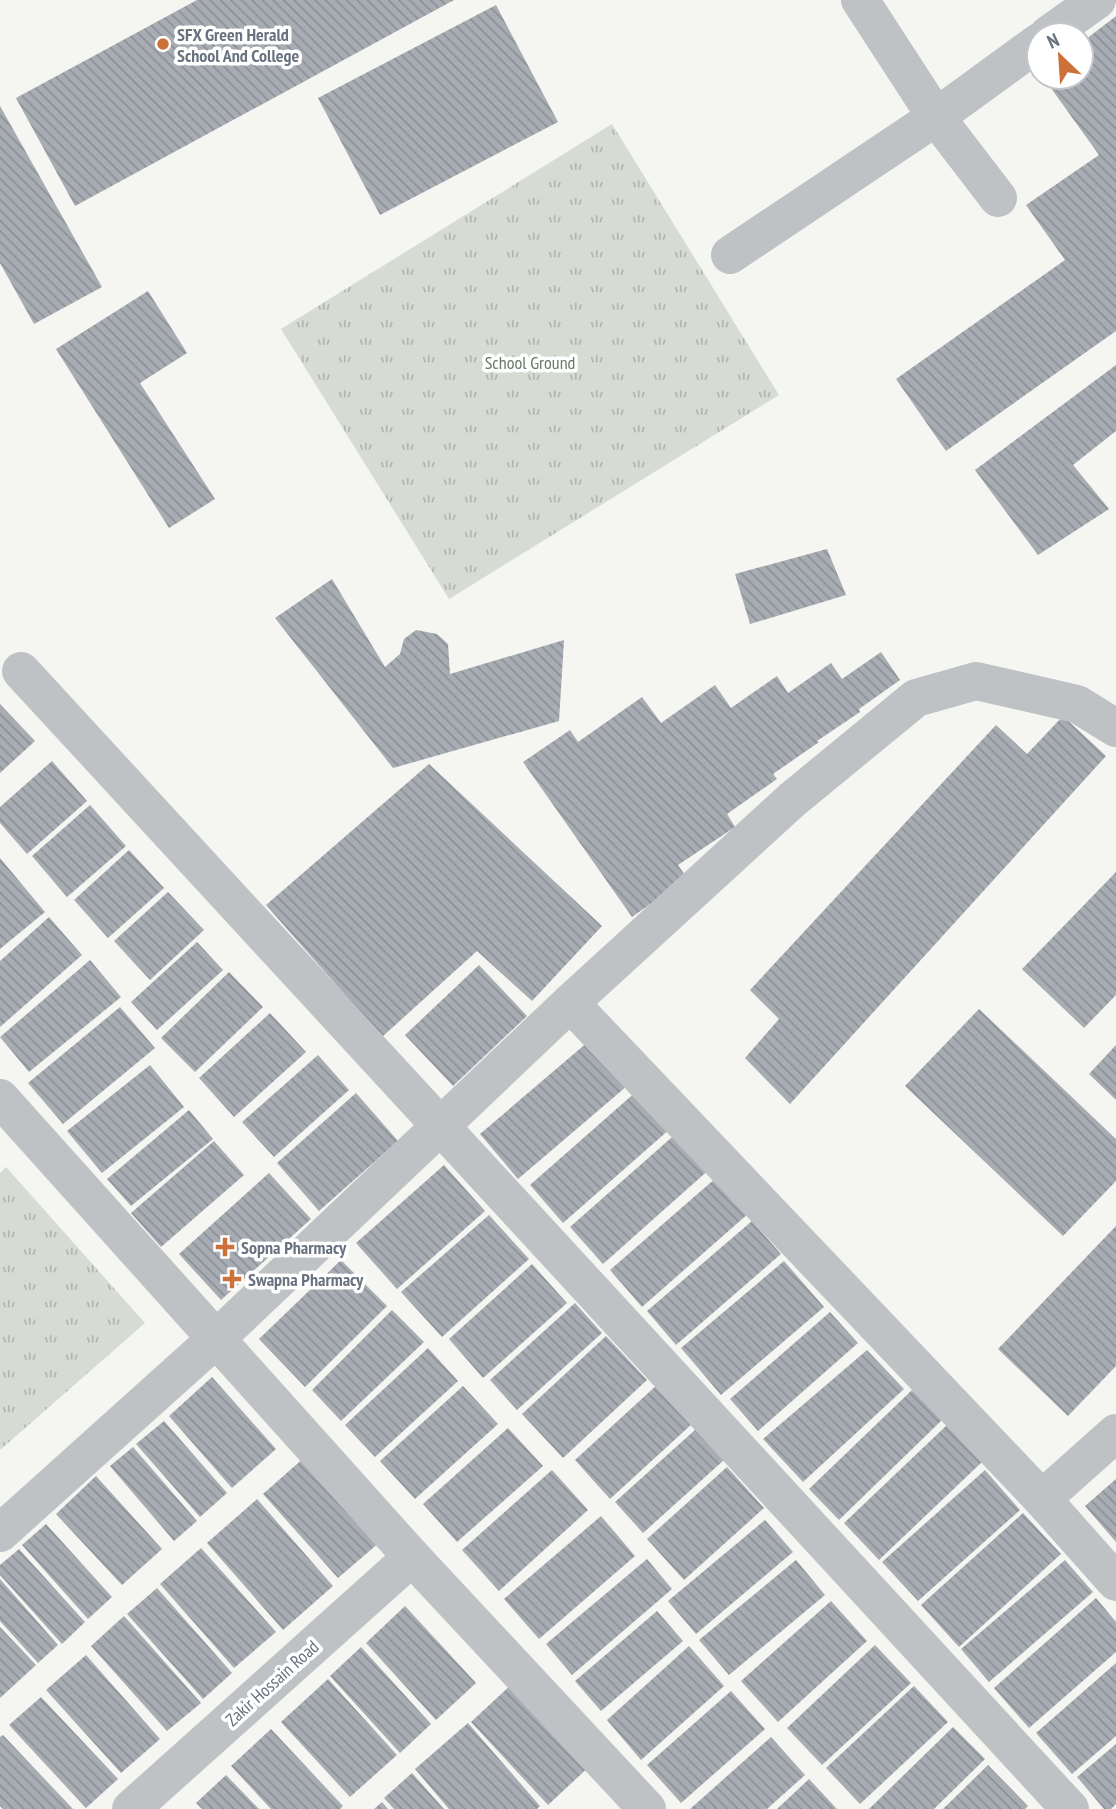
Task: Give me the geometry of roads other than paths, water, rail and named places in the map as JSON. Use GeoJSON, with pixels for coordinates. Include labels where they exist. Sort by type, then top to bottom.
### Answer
{"type":"FeatureCollection","features":[{"type":"Feature","properties":{"kind":"street"},"geometry":{"type":"LineString","coordinates":[[860,0],[936,117],[998,198]]}},
{"type":"Feature","properties":{"kind":"street"},"geometry":{"type":"LineString","coordinates":[[1068,21],[1097,0]]}},
{"type":"Feature","properties":{"kind":"street"},"geometry":{"type":"LineString","coordinates":[[730,254],[936,117],[1025,52]]}},
{"type":"Feature","properties":{"kind":"street"},"geometry":{"type":"LineString","coordinates":[[21,671],[1070,1809]]}},
{"type":"Feature","properties":{"kind":"street"},"geometry":{"type":"LineString","coordinates":[[0,1533],[217,1338],[439,1125],[793,799],[916,698],[976,681],[1077,704],[1116,728]]}},
{"type":"Feature","properties":{"kind":"street"},"geometry":{"type":"LineString","coordinates":[[570,1003],[1042,1499],[1116,1582]]}},
{"type":"Feature","properties":{"kind":"street"},"geometry":{"type":"LineString","coordinates":[[0,1098],[412,1557],[626,1802]]}},
{"type":"Feature","properties":{"kind":"street"},"geometry":{"type":"LineString","coordinates":[[1042,1499],[1116,1433]]}},
{"type":"Feature","properties":{"kind":"street","name":"Zakir Hossain Road"},"geometry":{"type":"LineString","coordinates":[[131,1809],[412,1557]]}},
{"type":"Feature","properties":{"kind":"place","name":"SFX Green Herald School And College"},"geometry":{"type":"Point","coordinates":[163,44]}},
{"type":"Feature","properties":{"kind":"place","name":"Sopna Pharmacy"},"geometry":{"type":"Point","coordinates":[225,1247]}},
{"type":"Feature","properties":{"kind":"place","name":"Swapna Pharmacy"},"geometry":{"type":"Point","coordinates":[232,1279]}},
{"type":"Feature","properties":{"kind":"park label","name":"School Ground"},"geometry":{"type":"Point","coordinates":[530,362]}}]}
